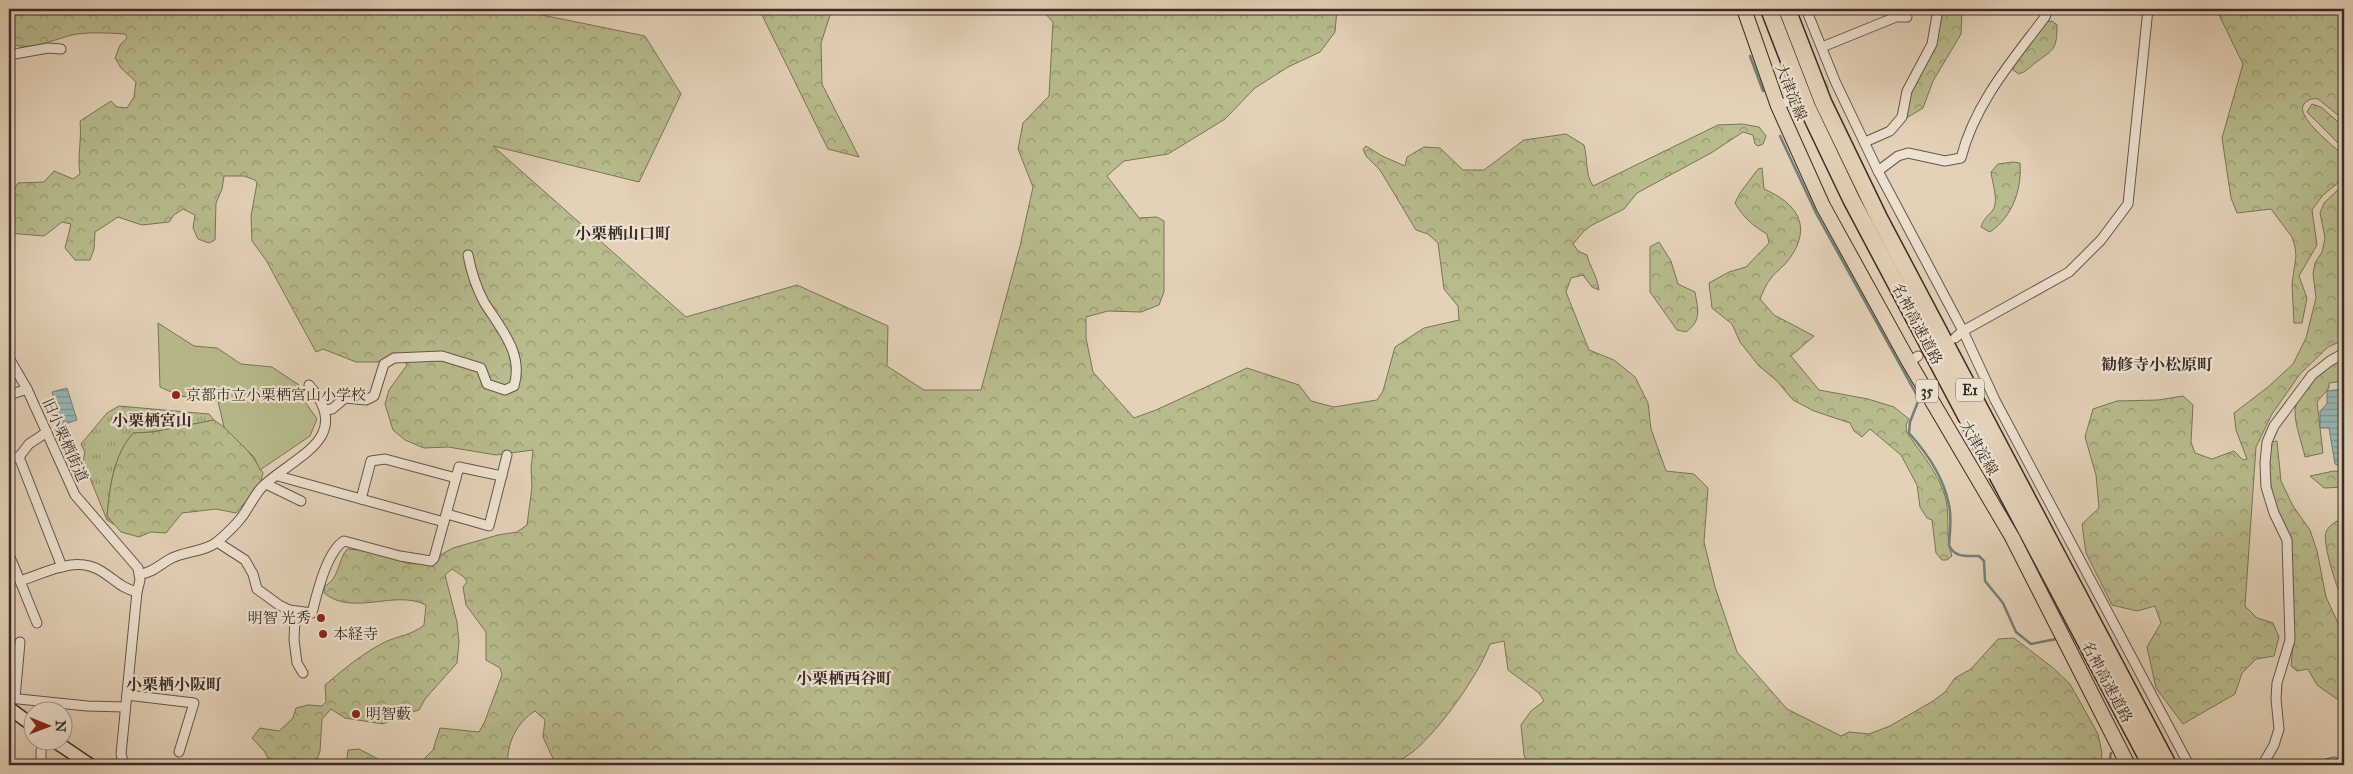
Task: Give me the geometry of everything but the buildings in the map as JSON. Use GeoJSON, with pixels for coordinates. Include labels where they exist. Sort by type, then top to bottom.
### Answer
{"type":"FeatureCollection","features":[{"type":"Feature","properties":{"kind":"highway","name":"名神高速道路"},"geometry":{"type":"LineString","coordinates":[[1769,9],[1807,108],[1851,199],[2150,765]]}},
{"type":"Feature","properties":{"kind":"highway","name":"名神高速道路"},"geometry":{"type":"LineString","coordinates":[[1787,9],[1823,102],[1879,218],[2168,765]]}},
{"type":"Feature","properties":{"kind":"main road","name":"大津淀線"},"geometry":{"type":"LineString","coordinates":[[1744,9],[1823,206],[1914,359],[2012,537],[2128,765]]}},
{"type":"Feature","properties":{"kind":"street"},"geometry":{"type":"LineString","coordinates":[[1806,9],[1822,47],[1832,82],[1963,331],[1995,400],[2189,765]]}},
{"type":"Feature","properties":{"kind":"street"},"geometry":{"type":"LineString","coordinates":[[1864,142],[1890,131],[1902,117],[1907,91],[1932,44],[1938,9]]}},
{"type":"Feature","properties":{"kind":"street"},"geometry":{"type":"LineString","coordinates":[[1878,171],[1898,156],[1908,153],[1945,161],[1961,158],[1965,143],[1984,100],[2045,17],[2048,9]]}},
{"type":"Feature","properties":{"kind":"street"},"geometry":{"type":"LineString","coordinates":[[1955,338],[1963,331],[2069,272],[2101,240],[2128,204],[2148,9]]}},
{"type":"Feature","properties":{"kind":"street"},"geometry":{"type":"LineString","coordinates":[[1822,47],[1896,17],[1907,17]]}},
{"type":"Feature","properties":{"kind":"street"},"geometry":{"type":"LineString","coordinates":[[9,55],[48,48],[61,49]]}},
{"type":"Feature","properties":{"kind":"street"},"geometry":{"type":"LineString","coordinates":[[325,410],[332,410],[345,398],[366,400],[374,396],[384,364],[394,358],[442,356],[481,368],[487,384],[505,390],[514,386],[518,373],[511,348],[503,328],[484,301],[472,273],[468,254]]}},
{"type":"Feature","properties":{"kind":"street"},"geometry":{"type":"LineString","coordinates":[[2264,765],[2274,745],[2279,728],[2276,699],[2277,683],[2288,647],[2290,630],[2287,540],[2274,513],[2266,487],[2265,464],[2267,442],[2274,426],[2312,375],[2330,360],[2344,352]]}},
{"type":"Feature","properties":{"kind":"street","name":"旧小栗栖街道"},"geometry":{"type":"LineString","coordinates":[[9,358],[27,389],[75,495],[138,568],[141,574]]}},
{"type":"Feature","properties":{"kind":"street"},"geometry":{"type":"LineString","coordinates":[[124,765],[121,754],[125,707],[137,592],[141,574],[153,572],[171,558],[217,542],[241,519],[266,484],[313,448],[322,435],[326,421],[322,401],[309,385]]}},
{"type":"Feature","properties":{"kind":"street"},"geometry":{"type":"LineString","coordinates":[[9,395],[27,389]]}},
{"type":"Feature","properties":{"kind":"street"},"geometry":{"type":"LineString","coordinates":[[19,457],[29,444],[47,432]]}},
{"type":"Feature","properties":{"kind":"street"},"geometry":{"type":"LineString","coordinates":[[278,476],[361,499],[489,526],[507,455]]}},
{"type":"Feature","properties":{"kind":"street"},"geometry":{"type":"LineString","coordinates":[[9,457],[19,457]]}},
{"type":"Feature","properties":{"kind":"street"},"geometry":{"type":"LineString","coordinates":[[19,457],[62,567]]}},
{"type":"Feature","properties":{"kind":"street"},"geometry":{"type":"LineString","coordinates":[[361,499],[371,461],[385,459],[456,478]]}},
{"type":"Feature","properties":{"kind":"street"},"geometry":{"type":"LineString","coordinates":[[217,542],[245,560],[253,574],[257,589],[289,610],[312,613],[336,546],[344,541],[400,556],[431,561],[434,558],[446,518],[459,467],[502,476]]}},
{"type":"Feature","properties":{"kind":"street"},"geometry":{"type":"LineString","coordinates":[[266,484],[301,500]]}},
{"type":"Feature","properties":{"kind":"street"},"geometry":{"type":"LineString","coordinates":[[9,555],[37,623]]}},
{"type":"Feature","properties":{"kind":"street"},"geometry":{"type":"LineString","coordinates":[[20,581],[62,567],[83,564],[100,570],[122,588],[137,592]]}},
{"type":"Feature","properties":{"kind":"street"},"geometry":{"type":"LineString","coordinates":[[289,610],[295,617],[294,640],[297,663],[303,673]]}},
{"type":"Feature","properties":{"kind":"street"},"geometry":{"type":"LineString","coordinates":[[11,701],[20,642]]}},
{"type":"Feature","properties":{"kind":"street"},"geometry":{"type":"LineString","coordinates":[[127,695],[194,703],[179,752]]}},
{"type":"Feature","properties":{"kind":"street"},"geometry":{"type":"LineString","coordinates":[[11,701],[125,707]]}},
{"type":"Feature","properties":{"kind":"street"},"geometry":{"type":"LineString","coordinates":[[11,701],[22,713]]}},
{"type":"Feature","properties":{"kind":"street"},"geometry":{"type":"LineString","coordinates":[[40,752],[41,765]]}},
{"type":"Feature","properties":{"kind":"street"},"geometry":{"type":"LineString","coordinates":[[70,752],[89,765]]}},
{"type":"Feature","properties":{"kind":"street"},"geometry":{"type":"LineString","coordinates":[[2322,765],[2334,762]]}},
{"type":"Feature","properties":{"kind":"green space"},"geometry":{"type":"Polygon","coordinates":[[[9,9],[545,9],[542,15],[645,36],[681,94],[639,182],[493,146],[686,317],[797,285],[888,326],[887,366],[924,390],[981,390],[1020,246],[1033,187],[1018,149],[1023,123],[1049,96],[1053,22],[1041,9],[1337,9],[1335,32],[1320,52],[1288,67],[1255,88],[1225,119],[1168,154],[1124,161],[1107,176],[1139,218],[1157,217],[1164,221],[1164,292],[1159,305],[1141,312],[1108,311],[1086,317],[1086,338],[1093,372],[1134,418],[1156,410],[1247,368],[1299,385],[1311,401],[1334,407],[1377,400],[1383,391],[1395,347],[1424,328],[1459,320],[1458,306],[1444,289],[1438,243],[1428,234],[1416,230],[1380,170],[1366,156],[1363,149],[1366,146],[1382,156],[1405,166],[1407,157],[1424,147],[1440,148],[1463,170],[1484,170],[1524,140],[1566,134],[1584,145],[1588,172],[1593,186],[1718,125],[1742,124],[1759,127],[1766,136],[1763,144],[1758,146],[1755,144],[1753,135],[1743,132],[1711,153],[1637,193],[1624,209],[1584,231],[1573,244],[1578,251],[1587,255],[1599,290],[1592,287],[1583,275],[1571,278],[1566,292],[1589,350],[1614,360],[1635,377],[1648,403],[1651,429],[1666,471],[1694,474],[1708,488],[1704,542],[1715,587],[1737,652],[1787,709],[1841,736],[1849,732],[1869,734],[1890,726],[1945,692],[1955,678],[1971,669],[1998,639],[2014,638],[2052,667],[2070,684],[2098,734],[2102,753],[2101,765],[1528,765],[1524,755],[1521,725],[1531,711],[1544,701],[1539,693],[1508,670],[1504,641],[1490,644],[1468,686],[1435,730],[1414,751],[1392,765],[556,765],[543,737],[545,720],[535,711],[523,721],[514,734],[509,749],[508,765],[346,765],[348,750],[359,749],[380,760],[421,762],[433,750],[440,728],[479,732],[485,721],[502,675],[500,668],[486,660],[486,632],[466,605],[463,587],[467,582],[464,577],[452,569],[445,575],[457,622],[459,642],[457,663],[425,699],[419,710],[398,716],[383,724],[345,718],[331,709],[322,719],[320,751],[315,765],[271,765],[265,752],[252,738],[260,728],[279,731],[293,718],[296,708],[308,705],[322,706],[326,702],[325,685],[347,667],[377,646],[424,625],[426,605],[414,601],[348,603],[335,600],[324,593],[325,586],[330,583],[336,574],[347,549],[370,551],[410,564],[426,563],[453,548],[498,535],[517,532],[527,525],[532,487],[531,468],[533,450],[496,455],[448,447],[424,448],[405,440],[393,430],[385,404],[389,390],[407,365],[400,356],[377,362],[356,362],[323,349],[316,352],[266,260],[252,241],[251,216],[257,183],[255,180],[244,176],[224,176],[222,189],[216,203],[215,240],[209,243],[198,239],[193,228],[195,215],[183,209],[174,215],[169,222],[142,225],[118,217],[95,232],[94,249],[90,260],[75,260],[65,248],[71,224],[62,222],[44,236],[9,233],[9,198],[18,183],[44,182],[54,171],[73,179],[80,174],[80,121],[111,101],[117,107],[127,108],[134,97],[136,82],[121,68],[115,58],[120,45],[127,38],[125,34],[77,34],[35,46],[18,46],[9,43],[9,9]]]}},
{"type":"Feature","properties":{"kind":"green space"},"geometry":{"type":"Polygon","coordinates":[[[759,9],[832,9],[821,43],[822,84],[859,157],[828,149],[759,9]]]}},
{"type":"Feature","properties":{"kind":"green space"},"geometry":{"type":"Polygon","coordinates":[[[1934,9],[1962,9],[1961,34],[1933,81],[1923,108],[1903,120],[1909,94],[1932,50],[1934,9]]]}},
{"type":"Feature","properties":{"kind":"green space"},"geometry":{"type":"Polygon","coordinates":[[[2220,9],[2344,9],[2344,120],[2318,99],[2307,101],[2302,109],[2310,123],[2344,156],[2344,178],[2323,195],[2312,210],[2317,245],[2299,276],[2307,298],[2302,323],[2294,323],[2292,284],[2296,256],[2292,237],[2271,209],[2237,213],[2231,198],[2222,138],[2243,64],[2219,15],[2220,9]]]}},
{"type":"Feature","properties":{"kind":"green space"},"geometry":{"type":"Polygon","coordinates":[[[2052,21],[2057,25],[2056,40],[2053,48],[2024,72],[2019,74],[2013,70],[2018,58],[2046,22],[2052,21]]]}},
{"type":"Feature","properties":{"kind":"green space"},"geometry":{"type":"Polygon","coordinates":[[[2312,104],[2321,107],[2344,127],[2344,149],[2307,112],[2312,104]]]}},
{"type":"Feature","properties":{"kind":"green space"},"geometry":{"type":"Polygon","coordinates":[[[2020,163],[2017,193],[2010,211],[1998,226],[1990,232],[1981,227],[1995,206],[1991,172],[1998,164],[2020,163]]]}},
{"type":"Feature","properties":{"kind":"green space"},"geometry":{"type":"Polygon","coordinates":[[[1762,168],[1764,189],[1785,201],[1792,208],[1798,216],[1800,235],[1797,246],[1788,261],[1769,280],[1760,299],[1774,315],[1814,336],[1791,356],[1819,390],[1868,399],[1894,407],[1909,419],[1906,425],[1907,433],[1937,476],[1945,495],[1952,556],[1947,560],[1942,560],[1936,553],[1932,520],[1927,518],[1920,507],[1917,485],[1901,455],[1870,429],[1862,437],[1854,431],[1850,423],[1814,411],[1793,400],[1777,381],[1759,366],[1740,342],[1732,324],[1712,308],[1709,283],[1729,272],[1746,267],[1769,243],[1767,234],[1749,221],[1735,203],[1758,169],[1762,168]]]}},
{"type":"Feature","properties":{"kind":"green space"},"geometry":{"type":"Polygon","coordinates":[[[2344,184],[2344,340],[2328,347],[2300,374],[2272,414],[2256,447],[2245,606],[2257,618],[2273,623],[2279,637],[2274,656],[2256,659],[2242,673],[2235,694],[2183,724],[2156,688],[2147,647],[2161,623],[2155,606],[2137,611],[2112,605],[2086,553],[2082,524],[2099,508],[2096,475],[2085,437],[2093,409],[2117,401],[2158,400],[2183,396],[2193,405],[2191,442],[2195,453],[2212,459],[2234,451],[2243,460],[2247,459],[2236,430],[2234,413],[2268,387],[2293,364],[2306,338],[2316,298],[2313,274],[2315,263],[2322,252],[2325,238],[2320,213],[2324,203],[2344,184]]]}},
{"type":"Feature","properties":{"kind":"green space"},"geometry":{"type":"Polygon","coordinates":[[[1659,242],[1671,261],[1678,284],[1695,292],[1698,309],[1697,319],[1686,332],[1677,330],[1650,292],[1650,247],[1659,242]]]}},
{"type":"Feature","properties":{"kind":"green space"},"geometry":{"type":"Polygon","coordinates":[[[158,323],[194,346],[217,348],[241,364],[272,367],[299,385],[294,392],[303,399],[317,419],[310,436],[260,470],[254,457],[224,427],[218,401],[180,396],[160,387],[158,323]]]}},
{"type":"Feature","properties":{"kind":"green space"},"geometry":{"type":"Polygon","coordinates":[[[2344,358],[2344,381],[2329,383],[2329,388],[2317,402],[2323,453],[2305,457],[2296,423],[2296,404],[2314,380],[2330,366],[2344,358]]]}},
{"type":"Feature","properties":{"kind":"green space"},"geometry":{"type":"Polygon","coordinates":[[[119,406],[209,414],[214,420],[153,432],[133,433],[121,452],[111,483],[107,516],[115,525],[107,520],[83,461],[85,452],[81,444],[107,413],[119,406]]]}},
{"type":"Feature","properties":{"kind":"green space"},"geometry":{"type":"Polygon","coordinates":[[[214,420],[236,437],[253,458],[263,473],[260,485],[236,513],[216,509],[182,513],[166,533],[151,532],[139,537],[121,532],[107,516],[108,505],[111,483],[117,462],[126,442],[133,433],[153,432],[214,420]]]}},
{"type":"Feature","properties":{"kind":"green space"},"geometry":{"type":"Polygon","coordinates":[[[2277,441],[2281,481],[2293,506],[2310,530],[2317,551],[2326,597],[2344,636],[2344,704],[2317,685],[2308,669],[2297,671],[2291,666],[2294,635],[2291,544],[2274,501],[2268,464],[2271,442],[2277,441]]]}},
{"type":"Feature","properties":{"kind":"green space"},"geometry":{"type":"Polygon","coordinates":[[[2334,471],[2344,473],[2344,487],[2324,488],[2310,476],[2334,471]]]}},
{"type":"Feature","properties":{"kind":"green space"},"geometry":{"type":"Polygon","coordinates":[[[2344,519],[2344,604],[2331,568],[2325,538],[2329,527],[2344,519]]]}},
{"type":"Feature","properties":{"kind":"water"},"geometry":{"type":"Polygon","coordinates":[[[67,388],[77,420],[62,425],[52,392],[67,388]]]}},
{"type":"Feature","properties":{"kind":"water"},"geometry":{"type":"Polygon","coordinates":[[[2344,389],[2344,468],[2335,464],[2329,428],[2320,428],[2320,411],[2327,404],[2327,391],[2344,389]]]}},
{"type":"Feature","properties":{"kind":"waterway"},"geometry":{"type":"LineString","coordinates":[[1750,56],[1763,91]]}},
{"type":"Feature","properties":{"kind":"waterway"},"geometry":{"type":"LineString","coordinates":[[1780,136],[1816,213],[1919,399],[1910,422],[1909,433],[1928,457],[1947,495],[1950,510],[1949,545],[1951,549],[1961,555],[1979,556],[1984,561],[1985,581],[2003,603],[2016,632],[2031,644],[2056,639]]}},
{"type":"Feature","properties":{"kind":"waterway"},"geometry":{"type":"LineString","coordinates":[[2109,765],[2111,753]]}},
{"type":"Feature","properties":{"kind":"tunnel"},"geometry":{"type":"LineString","coordinates":[[1789,101],[1828,84]]}},
{"type":"Feature","properties":{"kind":"place","name":"京都市立小栗栖宮山小学校"},"geometry":{"type":"Point","coordinates":[176,395]}},
{"type":"Feature","properties":{"kind":"place","name":"明智 光秀"},"geometry":{"type":"Point","coordinates":[321,618]}},
{"type":"Feature","properties":{"kind":"place","name":"本経寺"},"geometry":{"type":"Point","coordinates":[323,634]}},
{"type":"Feature","properties":{"kind":"place","name":"明智藪"},"geometry":{"type":"Point","coordinates":[356,714]}},
{"type":"Feature","properties":{"kind":"district","name":"小栗栖山口町"},"geometry":{"type":"Point","coordinates":[623,233]}},
{"type":"Feature","properties":{"kind":"district","name":"勧修寺小松原町"},"geometry":{"type":"Point","coordinates":[2157,364]}},
{"type":"Feature","properties":{"kind":"district","name":"小栗栖宮山"},"geometry":{"type":"Point","coordinates":[152,420]}},
{"type":"Feature","properties":{"kind":"district","name":"小栗栖西谷町"},"geometry":{"type":"Point","coordinates":[844,678]}},
{"type":"Feature","properties":{"kind":"district","name":"小栗栖小阪町"},"geometry":{"type":"Point","coordinates":[174,684]}}]}
